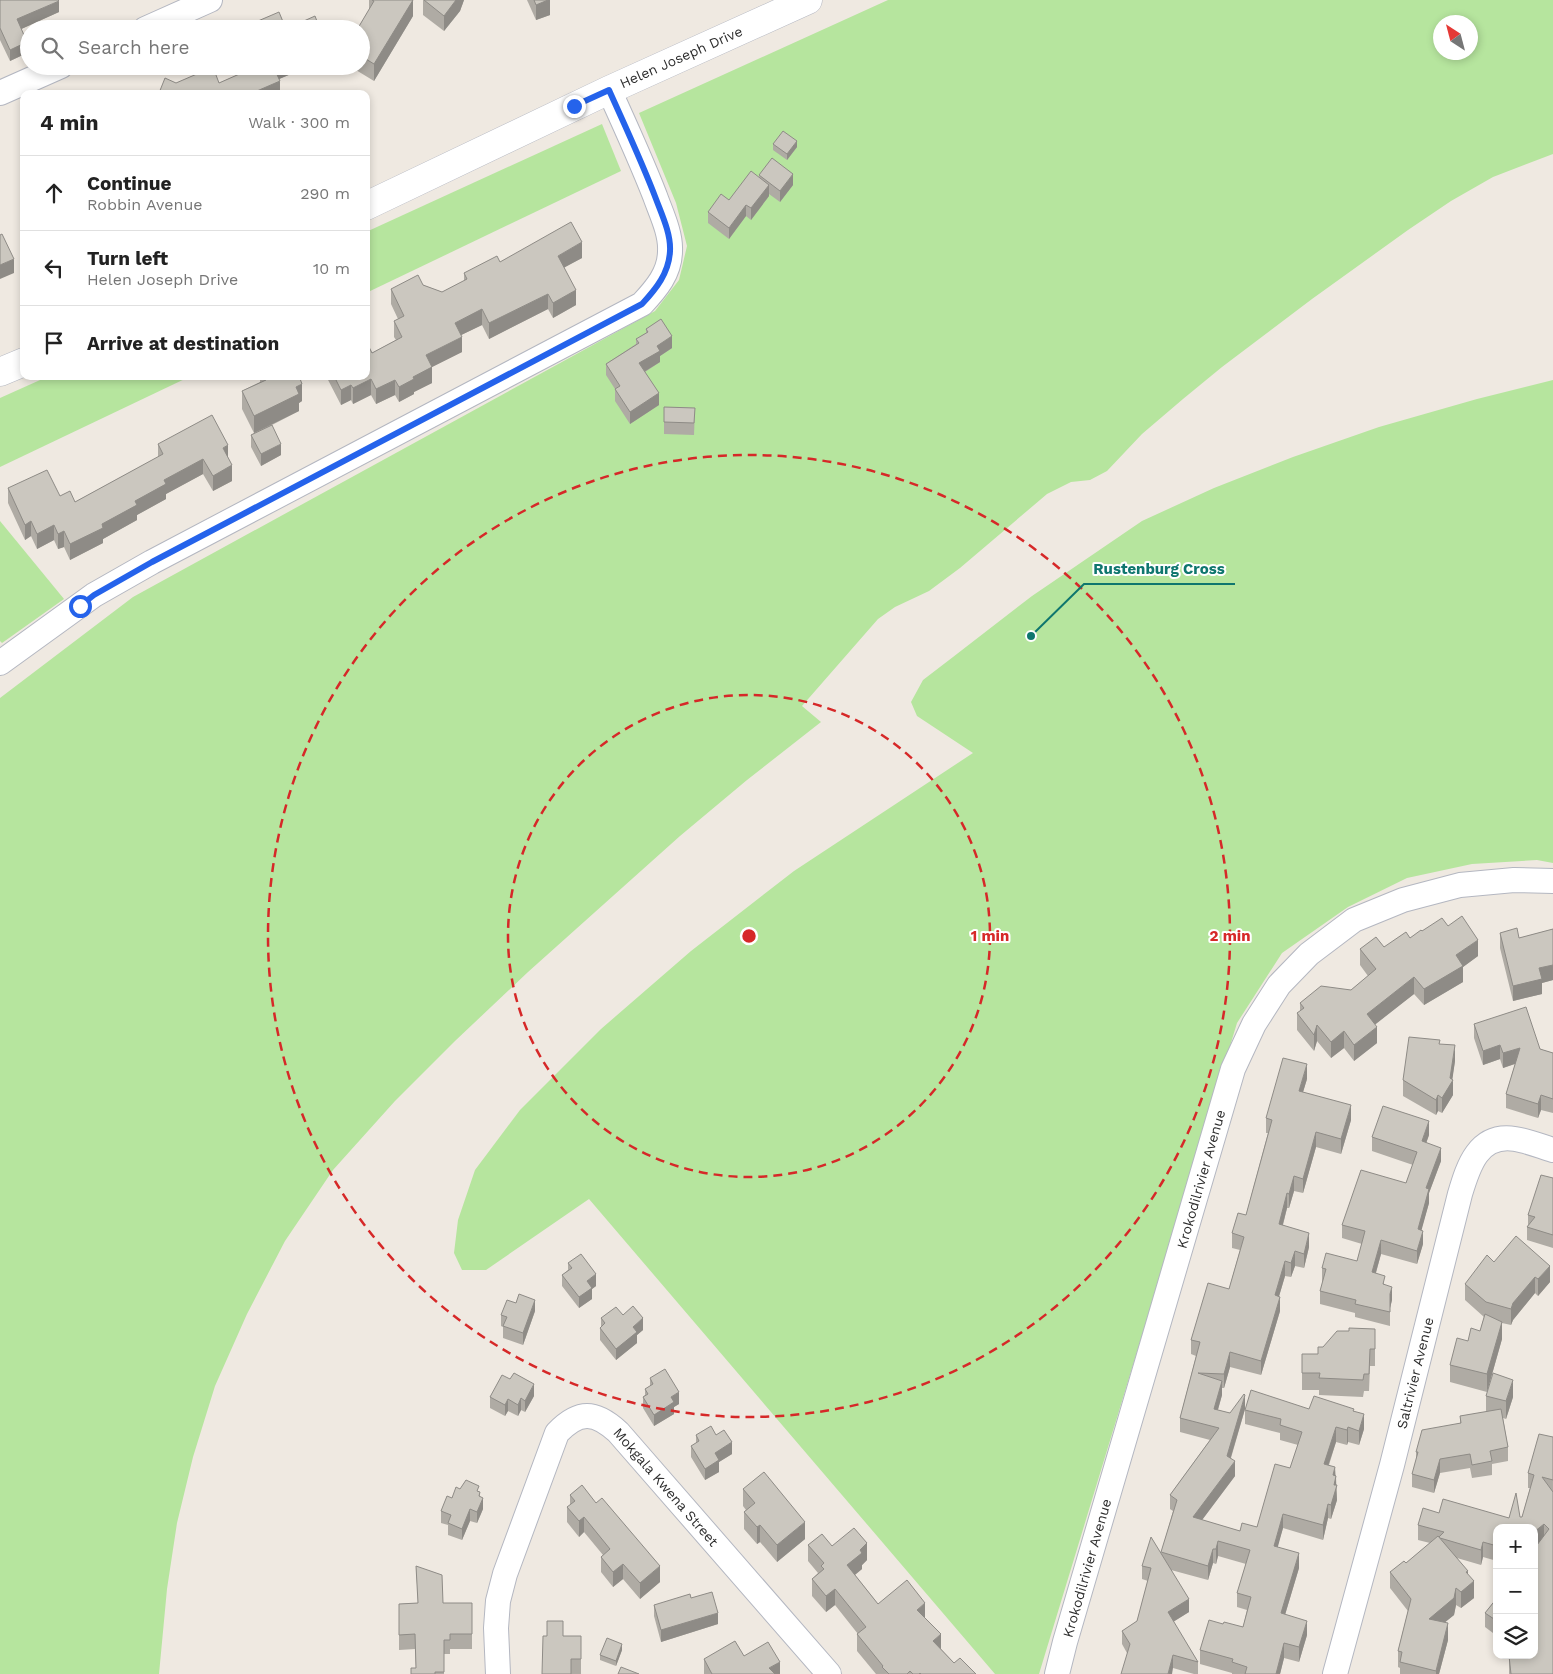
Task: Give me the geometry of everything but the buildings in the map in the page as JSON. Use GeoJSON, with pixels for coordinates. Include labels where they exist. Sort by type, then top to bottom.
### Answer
{"type":"FeatureCollection","features":[{"type":"Feature","properties":{"kind":"street"},"geometry":{"type":"LineString","coordinates":[[165,20],[210,0]]}},
{"type":"Feature","properties":{"kind":"street","name":"Helen Joseph Drive"},"geometry":{"type":"LineString","coordinates":[[370,204],[609,90],[808,0]]}},
{"type":"Feature","properties":{"kind":"street"},"geometry":{"type":"LineString","coordinates":[[0,93],[41,75]]}},
{"type":"Feature","properties":{"kind":"street"},"geometry":{"type":"LineString","coordinates":[[0,663],[94,595],[152,562],[642,304],[655,291],[665,274],[671,250],[658,204],[609,90]]}},
{"type":"Feature","properties":{"kind":"street"},"geometry":{"type":"LineString","coordinates":[[0,372],[20,364]]}},
{"type":"Feature","properties":{"kind":"street","name":"Krokodilrivier Avenue"},"geometry":{"type":"LineString","coordinates":[[1057,1674],[1230,1079],[1254,1024],[1279,985],[1291,972],[1309,954],[1354,920],[1403,900],[1460,884],[1514,880],[1553,881]]}},
{"type":"Feature","properties":{"kind":"street","name":"Saltrivier Avenue"},"geometry":{"type":"LineString","coordinates":[[1335,1674],[1392,1465],[1457,1204],[1468,1169],[1474,1156],[1482,1148],[1491,1142],[1505,1138],[1553,1150]]}},
{"type":"Feature","properties":{"kind":"street","name":"Mokgala Kwena Street"},"geometry":{"type":"LineString","coordinates":[[498,1674],[496,1628],[498,1601],[505,1574],[556,1432],[567,1422],[582,1415],[596,1416],[608,1422],[618,1432],[829,1674]]}},
{"type":"Feature","properties":{"kind":"green space"},"geometry":{"type":"Polygon","coordinates":[[[888,0],[1553,0],[1553,154],[1493,177],[1451,201],[1408,230],[1222,367],[1142,434],[1107,471],[1090,480],[1071,482],[1047,494],[960,568],[929,591],[895,607],[878,619],[802,706],[821,722],[680,836],[528,972],[395,1101],[333,1170],[285,1241],[247,1314],[215,1386],[193,1457],[177,1523],[167,1589],[159,1674],[0,1674],[0,698],[133,597],[655,311],[679,280],[687,246],[676,203],[639,113],[888,0]]]}},
{"type":"Feature","properties":{"kind":"green space"},"geometry":{"type":"Polygon","coordinates":[[[602,124],[621,171],[370,291],[370,230],[602,124]]]}},
{"type":"Feature","properties":{"kind":"green space"},"geometry":{"type":"Polygon","coordinates":[[[40,380],[183,380],[0,467],[0,398],[40,380]]]}},
{"type":"Feature","properties":{"kind":"green space"},"geometry":{"type":"Polygon","coordinates":[[[1553,380],[1553,863],[1537,860],[1472,864],[1407,878],[1348,907],[1282,953],[1237,1023],[1039,1674],[995,1674],[589,1199],[486,1270],[462,1270],[454,1253],[458,1220],[475,1170],[520,1110],[601,1029],[691,951],[794,871],[973,753],[917,716],[911,702],[923,680],[1032,596],[1142,521],[1214,488],[1293,457],[1379,427],[1553,380]]]}},
{"type":"Feature","properties":{"kind":"green space"},"geometry":{"type":"Polygon","coordinates":[[[0,521],[64,599],[2,643],[0,641],[0,521]]]}},
{"type":"Feature","properties":{"kind":"place","name":"Rustenburg Cross"},"geometry":{"type":"Point","coordinates":[1031,636]}},
{"type":"Feature","properties":{"kind":"route"},"geometry":{"type":"LineString","coordinates":[[80,606],[94,595],[152,562],[642,304],[655,291],[665,274],[671,250],[661,213],[642,164],[609,90],[574,106]]}}]}
